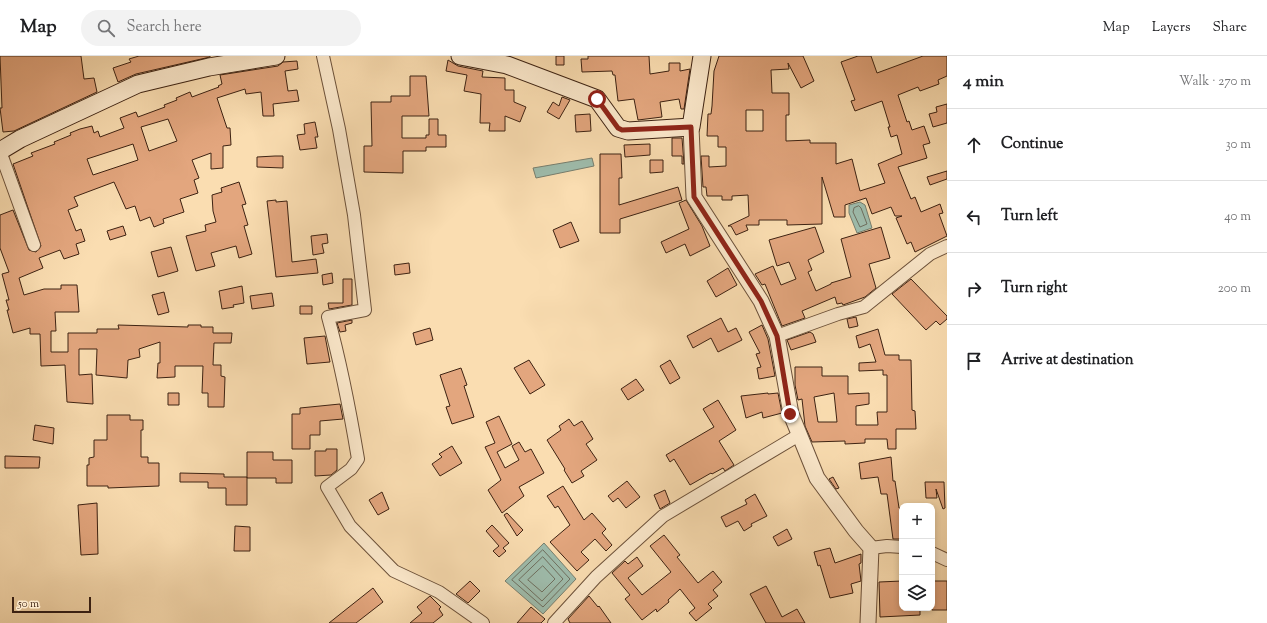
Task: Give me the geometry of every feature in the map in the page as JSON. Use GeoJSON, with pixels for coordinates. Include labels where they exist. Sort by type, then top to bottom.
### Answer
{"type":"FeatureCollection","features":[{"type":"Feature","properties":{"kind":"main road"},"geometry":{"type":"LineString","coordinates":[[0,151],[138,84],[209,67],[276,56]]}},
{"type":"Feature","properties":{"kind":"main road"},"geometry":{"type":"LineString","coordinates":[[460,56],[507,65],[597,99],[618,128],[622,130],[691,127],[702,56]]}},
{"type":"Feature","properties":{"kind":"street"},"geometry":{"type":"LineString","coordinates":[[323,56],[339,130],[354,215],[365,310],[328,317],[350,410],[358,459],[351,469],[327,487],[350,526],[394,571],[439,592],[483,623]]}},
{"type":"Feature","properties":{"kind":"street"},"geometry":{"type":"LineString","coordinates":[[691,127],[694,197],[761,301],[777,336],[790,414],[817,478],[856,531],[871,548],[868,623]]}},
{"type":"Feature","properties":{"kind":"street"},"geometry":{"type":"LineString","coordinates":[[0,151],[34,245]]}},
{"type":"Feature","properties":{"kind":"street"},"geometry":{"type":"LineString","coordinates":[[777,336],[838,314],[864,307],[930,254],[947,246]]}},
{"type":"Feature","properties":{"kind":"street"},"geometry":{"type":"LineString","coordinates":[[554,623],[596,577],[663,516],[799,435]]}},
{"type":"Feature","properties":{"kind":"street"},"geometry":{"type":"LineString","coordinates":[[871,548],[887,546],[899,547]]}},
{"type":"Feature","properties":{"kind":"street"},"geometry":{"type":"LineString","coordinates":[[935,554],[947,560]]}},
{"type":"Feature","properties":{"kind":"water"},"geometry":{"type":"Polygon","coordinates":[[[592,158],[594,166],[536,178],[533,168],[592,158]]]}},
{"type":"Feature","properties":{"kind":"water"},"geometry":{"type":"Polygon","coordinates":[[[860,202],[865,205],[872,228],[857,233],[849,213],[849,205],[860,202]]]}},
{"type":"Feature","properties":{"kind":"water"},"geometry":{"type":"Polygon","coordinates":[[[544,543],[576,579],[543,614],[505,581],[544,543]]]}},
{"type":"Feature","properties":{"kind":"building"},"geometry":{"type":"Polygon","coordinates":[[[0,56],[81,56],[84,79],[94,78],[97,92],[14,131],[3,132],[0,108],[2,108],[0,56]]]}},
{"type":"Feature","properties":{"kind":"building"},"geometry":{"type":"Polygon","coordinates":[[[139,56],[210,57],[136,74],[118,82],[113,68],[131,62],[129,59],[139,56]]]}},
{"type":"Feature","properties":{"kind":"building"},"geometry":{"type":"Polygon","coordinates":[[[556,56],[564,56],[564,65],[556,65],[556,56]]]}},
{"type":"Feature","properties":{"kind":"building"},"geometry":{"type":"Polygon","coordinates":[[[588,56],[649,56],[650,74],[669,71],[669,63],[680,63],[680,71],[690,69],[684,109],[681,109],[679,99],[660,102],[662,117],[638,120],[634,99],[618,101],[615,75],[613,75],[612,71],[582,72],[581,59],[588,59],[588,56]]]}},
{"type":"Feature","properties":{"kind":"building"},"geometry":{"type":"Polygon","coordinates":[[[719,56],[803,56],[814,81],[801,88],[788,63],[789,69],[771,70],[772,93],[789,93],[789,115],[786,115],[786,141],[810,140],[810,143],[836,143],[836,164],[852,159],[860,191],[885,183],[878,164],[902,154],[897,135],[891,137],[888,127],[890,127],[882,101],[855,111],[851,101],[855,100],[841,62],[858,56],[871,56],[877,73],[923,56],[947,56],[947,76],[938,80],[939,84],[920,91],[918,87],[898,95],[907,122],[909,121],[912,130],[924,126],[930,143],[923,145],[927,158],[898,167],[911,199],[915,197],[921,212],[940,204],[943,213],[939,214],[947,236],[915,252],[911,242],[907,244],[896,218],[902,216],[895,216],[891,207],[872,214],[866,198],[845,205],[845,217],[834,217],[822,177],[822,224],[787,225],[787,220],[759,220],[759,225],[746,225],[748,230],[736,235],[731,226],[728,226],[749,216],[748,195],[732,196],[732,200],[722,200],[722,196],[707,196],[706,187],[703,187],[701,156],[709,156],[709,167],[726,166],[726,147],[718,147],[718,136],[707,136],[708,114],[711,114],[712,106],[714,71],[719,56]],[[746,110],[746,131],[763,131],[763,110],[746,110]]]}},
{"type":"Feature","properties":{"kind":"building"},"geometry":{"type":"Polygon","coordinates":[[[448,60],[458,66],[483,71],[482,77],[505,78],[505,90],[514,90],[514,102],[526,107],[520,122],[505,116],[505,131],[489,131],[490,123],[480,123],[481,94],[464,91],[467,75],[446,71],[448,60]]]}},
{"type":"Feature","properties":{"kind":"building"},"geometry":{"type":"Polygon","coordinates":[[[297,61],[298,69],[285,71],[288,91],[297,90],[299,101],[273,104],[274,116],[263,116],[261,92],[246,94],[245,89],[217,98],[227,128],[230,128],[231,145],[223,146],[223,168],[211,169],[211,153],[192,160],[199,178],[194,180],[198,193],[180,199],[184,212],[163,219],[164,223],[154,227],[150,217],[140,221],[135,206],[126,209],[114,182],[74,197],[78,206],[68,210],[76,231],[81,229],[85,241],[76,244],[79,254],[64,259],[60,250],[39,258],[43,268],[19,278],[24,295],[44,289],[61,289],[61,285],[77,285],[79,312],[55,312],[56,331],[51,331],[51,352],[68,352],[68,333],[97,333],[97,329],[119,329],[118,325],[188,327],[188,325],[201,325],[201,327],[213,327],[213,333],[232,333],[231,343],[214,343],[213,365],[221,365],[221,376],[225,377],[224,407],[208,407],[208,393],[202,393],[203,366],[175,366],[175,377],[157,378],[158,363],[160,363],[160,342],[139,349],[140,357],[128,360],[127,378],[96,375],[97,349],[79,349],[79,375],[92,374],[93,404],[67,402],[65,365],[41,366],[40,334],[30,334],[30,328],[13,333],[7,310],[9,310],[6,300],[9,300],[2,274],[9,272],[0,248],[0,215],[13,210],[29,250],[36,252],[41,246],[13,164],[33,156],[31,153],[55,144],[54,142],[71,135],[70,133],[80,129],[92,126],[94,133],[98,131],[100,137],[124,128],[120,118],[136,112],[138,117],[165,107],[164,105],[177,100],[176,98],[190,92],[192,97],[219,87],[218,86],[222,84],[220,75],[278,66],[283,62],[297,61]],[[168,119],[141,127],[149,151],[177,141],[168,119]],[[133,144],[87,159],[93,175],[138,160],[133,144]]]}},
{"type":"Feature","properties":{"kind":"building"},"geometry":{"type":"Polygon","coordinates":[[[410,76],[426,76],[429,116],[402,116],[402,138],[426,138],[426,135],[429,135],[429,119],[438,119],[438,135],[446,135],[446,147],[426,147],[426,151],[403,151],[403,173],[364,172],[364,146],[372,146],[371,102],[391,102],[391,96],[410,96],[410,76]]]}},
{"type":"Feature","properties":{"kind":"building"},"geometry":{"type":"Polygon","coordinates":[[[562,97],[570,100],[559,119],[547,112],[553,102],[559,106],[562,97]]]}},
{"type":"Feature","properties":{"kind":"building"},"geometry":{"type":"Polygon","coordinates":[[[947,104],[947,123],[933,127],[929,114],[937,112],[936,107],[947,104]]]}},
{"type":"Feature","properties":{"kind":"building"},"geometry":{"type":"Polygon","coordinates":[[[590,114],[591,131],[576,132],[575,115],[590,114]]]}},
{"type":"Feature","properties":{"kind":"building"},"geometry":{"type":"Polygon","coordinates":[[[315,122],[318,137],[315,137],[317,148],[300,150],[297,135],[305,134],[304,124],[315,122]]]}},
{"type":"Feature","properties":{"kind":"building"},"geometry":{"type":"Polygon","coordinates":[[[672,138],[682,138],[684,164],[682,164],[682,156],[672,156],[672,138]]]}},
{"type":"Feature","properties":{"kind":"building"},"geometry":{"type":"Polygon","coordinates":[[[650,144],[650,155],[625,157],[624,145],[650,144]]]}},
{"type":"Feature","properties":{"kind":"building"},"geometry":{"type":"Polygon","coordinates":[[[600,154],[621,154],[622,178],[619,178],[619,205],[678,187],[682,200],[620,219],[620,233],[600,233],[600,154]]]}},
{"type":"Feature","properties":{"kind":"building"},"geometry":{"type":"Polygon","coordinates":[[[283,156],[283,168],[257,167],[257,157],[283,156]]]}},
{"type":"Feature","properties":{"kind":"building"},"geometry":{"type":"Polygon","coordinates":[[[650,160],[663,160],[663,172],[650,173],[650,160]]]}},
{"type":"Feature","properties":{"kind":"building"},"geometry":{"type":"Polygon","coordinates":[[[947,171],[947,179],[930,185],[927,177],[947,171]]]}},
{"type":"Feature","properties":{"kind":"building"},"geometry":{"type":"Polygon","coordinates":[[[239,182],[246,204],[242,205],[248,225],[244,226],[252,254],[239,258],[236,246],[211,253],[215,266],[196,271],[186,236],[206,231],[205,225],[216,222],[213,211],[212,195],[222,192],[221,188],[239,182]]]}},
{"type":"Feature","properties":{"kind":"building"},"geometry":{"type":"Polygon","coordinates":[[[276,200],[276,202],[287,201],[292,262],[316,259],[318,273],[276,277],[267,201],[276,200]]]}},
{"type":"Feature","properties":{"kind":"building"},"geometry":{"type":"Polygon","coordinates":[[[686,200],[702,226],[710,246],[690,256],[685,244],[666,253],[661,242],[689,229],[679,203],[686,200]]]}},
{"type":"Feature","properties":{"kind":"building"},"geometry":{"type":"Polygon","coordinates":[[[571,222],[579,241],[560,248],[553,230],[571,222]]]}},
{"type":"Feature","properties":{"kind":"building"},"geometry":{"type":"Polygon","coordinates":[[[123,226],[126,235],[110,240],[107,231],[123,226]]]}},
{"type":"Feature","properties":{"kind":"building"},"geometry":{"type":"Polygon","coordinates":[[[815,227],[824,252],[808,260],[812,270],[808,272],[816,291],[831,283],[851,277],[841,239],[881,227],[890,258],[869,264],[876,288],[865,297],[843,305],[842,303],[837,304],[835,297],[802,311],[805,318],[782,326],[765,284],[762,285],[755,274],[773,266],[781,285],[796,279],[789,262],[777,266],[769,240],[815,227]]]}},
{"type":"Feature","properties":{"kind":"building"},"geometry":{"type":"Polygon","coordinates":[[[327,234],[328,243],[322,244],[324,253],[313,255],[311,236],[327,234]]]}},
{"type":"Feature","properties":{"kind":"building"},"geometry":{"type":"Polygon","coordinates":[[[171,247],[178,271],[158,277],[151,252],[171,247]]]}},
{"type":"Feature","properties":{"kind":"building"},"geometry":{"type":"Polygon","coordinates":[[[409,263],[410,273],[395,275],[394,265],[409,263]]]}},
{"type":"Feature","properties":{"kind":"building"},"geometry":{"type":"Polygon","coordinates":[[[728,268],[737,285],[716,297],[707,281],[728,268]]]}},
{"type":"Feature","properties":{"kind":"building"},"geometry":{"type":"Polygon","coordinates":[[[332,273],[333,283],[323,285],[322,275],[332,273]]]}},
{"type":"Feature","properties":{"kind":"building"},"geometry":{"type":"Polygon","coordinates":[[[343,279],[352,279],[352,305],[329,309],[328,303],[343,303],[343,279]]]}},
{"type":"Feature","properties":{"kind":"building"},"geometry":{"type":"Polygon","coordinates":[[[911,279],[947,316],[947,319],[940,325],[936,321],[926,330],[892,294],[911,279]]]}},
{"type":"Feature","properties":{"kind":"building"},"geometry":{"type":"Polygon","coordinates":[[[242,286],[244,303],[233,305],[234,307],[222,309],[219,291],[242,286]]]}},
{"type":"Feature","properties":{"kind":"building"},"geometry":{"type":"Polygon","coordinates":[[[164,292],[169,312],[158,315],[152,295],[164,292]]]}},
{"type":"Feature","properties":{"kind":"building"},"geometry":{"type":"Polygon","coordinates":[[[272,293],[274,306],[252,309],[250,296],[272,293]]]}},
{"type":"Feature","properties":{"kind":"building"},"geometry":{"type":"Polygon","coordinates":[[[300,306],[312,306],[312,314],[300,314],[300,306]]]}},
{"type":"Feature","properties":{"kind":"building"},"geometry":{"type":"Polygon","coordinates":[[[856,317],[858,326],[849,328],[847,319],[856,317]]]}},
{"type":"Feature","properties":{"kind":"building"},"geometry":{"type":"Polygon","coordinates":[[[721,318],[728,332],[736,328],[742,340],[718,352],[711,338],[693,348],[687,336],[721,318]]]}},
{"type":"Feature","properties":{"kind":"building"},"geometry":{"type":"Polygon","coordinates":[[[352,320],[352,323],[345,325],[346,331],[340,332],[337,323],[352,320]]]}},
{"type":"Feature","properties":{"kind":"building"},"geometry":{"type":"Polygon","coordinates":[[[762,325],[768,339],[775,376],[759,379],[757,368],[761,367],[756,354],[760,353],[749,332],[762,325]]]}},
{"type":"Feature","properties":{"kind":"building"},"geometry":{"type":"Polygon","coordinates":[[[430,328],[433,340],[416,345],[413,333],[430,328]]]}},
{"type":"Feature","properties":{"kind":"building"},"geometry":{"type":"Polygon","coordinates":[[[878,329],[885,355],[899,355],[899,360],[911,360],[912,410],[915,411],[916,429],[896,429],[896,449],[888,449],[887,439],[865,439],[865,443],[845,444],[845,441],[812,442],[805,426],[802,399],[798,400],[795,385],[795,367],[822,367],[822,376],[848,376],[848,394],[869,393],[869,404],[856,406],[856,425],[878,425],[877,412],[887,412],[887,375],[883,375],[883,370],[859,371],[859,363],[876,362],[870,344],[859,348],[856,336],[878,329]],[[834,393],[814,397],[818,422],[837,422],[834,393]]]}},
{"type":"Feature","properties":{"kind":"building"},"geometry":{"type":"Polygon","coordinates":[[[810,332],[813,334],[816,342],[791,350],[787,340],[810,332]]]}},
{"type":"Feature","properties":{"kind":"building"},"geometry":{"type":"Polygon","coordinates":[[[325,336],[330,362],[307,364],[304,338],[325,336]]]}},
{"type":"Feature","properties":{"kind":"building"},"geometry":{"type":"Polygon","coordinates":[[[529,360],[545,385],[530,394],[514,368],[529,360]]]}},
{"type":"Feature","properties":{"kind":"building"},"geometry":{"type":"Polygon","coordinates":[[[670,360],[680,378],[670,384],[660,366],[670,360]]]}},
{"type":"Feature","properties":{"kind":"building"},"geometry":{"type":"Polygon","coordinates":[[[461,368],[467,385],[464,386],[474,417],[452,424],[446,407],[450,406],[440,375],[461,368]]]}},
{"type":"Feature","properties":{"kind":"building"},"geometry":{"type":"Polygon","coordinates":[[[636,379],[644,390],[628,400],[621,389],[636,379]]]}},
{"type":"Feature","properties":{"kind":"building"},"geometry":{"type":"Polygon","coordinates":[[[168,393],[179,393],[179,405],[168,405],[168,393]]]}},
{"type":"Feature","properties":{"kind":"building"},"geometry":{"type":"Polygon","coordinates":[[[778,393],[782,413],[763,418],[762,412],[746,418],[741,396],[778,393]]]}},
{"type":"Feature","properties":{"kind":"building"},"geometry":{"type":"Polygon","coordinates":[[[718,400],[736,430],[719,441],[734,465],[725,471],[723,468],[712,474],[711,473],[690,485],[674,459],[670,462],[666,455],[714,427],[703,409],[718,400]]]}},
{"type":"Feature","properties":{"kind":"building"},"geometry":{"type":"Polygon","coordinates":[[[340,404],[343,419],[320,421],[320,435],[310,435],[310,449],[292,449],[292,414],[300,414],[300,408],[340,404]]]}},
{"type":"Feature","properties":{"kind":"building"},"geometry":{"type":"Polygon","coordinates":[[[107,415],[130,415],[130,420],[143,420],[143,430],[141,430],[141,457],[148,457],[148,463],[159,463],[159,486],[108,488],[108,486],[87,486],[87,465],[89,465],[89,458],[94,457],[94,440],[107,440],[107,415]]]}},
{"type":"Feature","properties":{"kind":"building"},"geometry":{"type":"Polygon","coordinates":[[[499,416],[512,444],[497,452],[505,468],[519,460],[512,446],[519,442],[525,452],[531,449],[544,473],[519,487],[524,496],[502,513],[488,490],[501,480],[485,447],[495,443],[486,422],[499,416]]]}},
{"type":"Feature","properties":{"kind":"building"},"geometry":{"type":"Polygon","coordinates":[[[569,419],[574,426],[582,421],[593,439],[586,444],[597,460],[581,471],[584,476],[572,483],[547,440],[561,430],[559,426],[569,419]]]}},
{"type":"Feature","properties":{"kind":"building"},"geometry":{"type":"Polygon","coordinates":[[[35,425],[54,428],[53,444],[33,440],[35,425]]]}},
{"type":"Feature","properties":{"kind":"building"},"geometry":{"type":"Polygon","coordinates":[[[452,446],[462,463],[440,476],[432,464],[442,457],[439,454],[452,446]]]}},
{"type":"Feature","properties":{"kind":"building"},"geometry":{"type":"Polygon","coordinates":[[[326,449],[337,449],[337,470],[331,475],[315,476],[315,451],[326,451],[326,449]]]}},
{"type":"Feature","properties":{"kind":"building"},"geometry":{"type":"Polygon","coordinates":[[[247,452],[273,452],[273,460],[292,460],[292,483],[276,483],[276,478],[247,478],[247,452]]]}},
{"type":"Feature","properties":{"kind":"building"},"geometry":{"type":"Polygon","coordinates":[[[5,456],[40,457],[39,468],[5,468],[5,456]]]}},
{"type":"Feature","properties":{"kind":"building"},"geometry":{"type":"Polygon","coordinates":[[[891,457],[893,481],[895,481],[899,508],[899,539],[893,539],[887,494],[881,494],[878,477],[861,479],[859,463],[891,457]]]}},
{"type":"Feature","properties":{"kind":"building"},"geometry":{"type":"Polygon","coordinates":[[[180,473],[224,474],[224,477],[247,477],[247,505],[226,505],[226,488],[208,488],[208,482],[180,482],[180,473]]]}},
{"type":"Feature","properties":{"kind":"building"},"geometry":{"type":"Polygon","coordinates":[[[833,477],[839,488],[836,489],[829,479],[833,477]]]}},
{"type":"Feature","properties":{"kind":"building"},"geometry":{"type":"Polygon","coordinates":[[[627,481],[640,497],[626,508],[618,498],[613,502],[608,496],[627,481]]]}},
{"type":"Feature","properties":{"kind":"building"},"geometry":{"type":"Polygon","coordinates":[[[925,482],[944,482],[945,508],[943,509],[936,489],[937,498],[926,498],[925,482]]]}},
{"type":"Feature","properties":{"kind":"building"},"geometry":{"type":"Polygon","coordinates":[[[563,486],[584,520],[592,513],[606,529],[602,533],[612,545],[606,551],[595,539],[581,552],[589,560],[577,571],[550,542],[570,525],[558,506],[555,508],[547,496],[563,486]]]}},
{"type":"Feature","properties":{"kind":"building"},"geometry":{"type":"Polygon","coordinates":[[[665,490],[670,503],[660,509],[654,495],[665,490]]]}},
{"type":"Feature","properties":{"kind":"building"},"geometry":{"type":"Polygon","coordinates":[[[382,492],[389,509],[378,515],[369,500],[382,492]]]}},
{"type":"Feature","properties":{"kind":"building"},"geometry":{"type":"Polygon","coordinates":[[[755,494],[767,516],[751,524],[752,526],[744,531],[738,521],[726,527],[721,517],[747,504],[745,500],[755,494]]]}},
{"type":"Feature","properties":{"kind":"building"},"geometry":{"type":"Polygon","coordinates":[[[97,503],[98,554],[81,555],[78,505],[97,503]]]}},
{"type":"Feature","properties":{"kind":"building"},"geometry":{"type":"Polygon","coordinates":[[[507,513],[523,530],[517,536],[504,515],[507,513]]]}},
{"type":"Feature","properties":{"kind":"building"},"geometry":{"type":"Polygon","coordinates":[[[492,525],[509,543],[503,548],[506,551],[499,557],[493,551],[499,546],[486,531],[492,525]]]}},
{"type":"Feature","properties":{"kind":"building"},"geometry":{"type":"Polygon","coordinates":[[[235,526],[250,527],[250,551],[234,551],[235,526]]]}},
{"type":"Feature","properties":{"kind":"building"},"geometry":{"type":"Polygon","coordinates":[[[787,529],[792,539],[778,546],[773,537],[787,529]]]}},
{"type":"Feature","properties":{"kind":"building"},"geometry":{"type":"Polygon","coordinates":[[[664,535],[680,555],[677,557],[698,583],[713,571],[722,582],[713,590],[718,596],[708,604],[712,608],[696,621],[689,613],[695,608],[680,589],[668,600],[669,602],[657,612],[656,609],[642,620],[625,599],[630,595],[612,573],[625,561],[628,564],[637,557],[643,566],[628,578],[642,595],[671,572],[650,546],[664,535]]]}},
{"type":"Feature","properties":{"kind":"building"},"geometry":{"type":"Polygon","coordinates":[[[830,548],[835,563],[861,554],[861,563],[859,564],[861,581],[851,584],[853,593],[830,598],[820,565],[818,566],[814,552],[830,548]]]}},
{"type":"Feature","properties":{"kind":"building"},"geometry":{"type":"Polygon","coordinates":[[[470,581],[480,591],[468,603],[456,594],[470,581]]]}},
{"type":"Feature","properties":{"kind":"building"},"geometry":{"type":"Polygon","coordinates":[[[899,581],[899,611],[920,611],[920,615],[880,617],[879,582],[899,581]]]}},
{"type":"Feature","properties":{"kind":"building"},"geometry":{"type":"Polygon","coordinates":[[[935,581],[947,581],[947,610],[935,610],[935,581]]]}},
{"type":"Feature","properties":{"kind":"building"},"geometry":{"type":"Polygon","coordinates":[[[766,586],[782,617],[797,609],[805,623],[766,623],[750,594],[766,586]]]}},
{"type":"Feature","properties":{"kind":"building"},"geometry":{"type":"Polygon","coordinates":[[[373,588],[383,602],[356,623],[329,623],[373,588]]]}},
{"type":"Feature","properties":{"kind":"building"},"geometry":{"type":"Polygon","coordinates":[[[430,596],[441,607],[439,609],[443,615],[433,623],[410,623],[422,613],[417,607],[430,596]]]}},
{"type":"Feature","properties":{"kind":"building"},"geometry":{"type":"Polygon","coordinates":[[[589,596],[598,607],[599,606],[611,623],[570,623],[568,619],[589,596]]]}},
{"type":"Feature","properties":{"kind":"building"},"geometry":{"type":"Polygon","coordinates":[[[531,607],[545,619],[541,623],[517,623],[531,607]]]}},
{"type":"Feature","properties":{"kind":"route"},"geometry":{"type":"LineString","coordinates":[[597,99],[618,128],[622,130],[628,131],[691,127],[694,197],[761,301],[777,336],[781,350],[790,414]]}}]}
